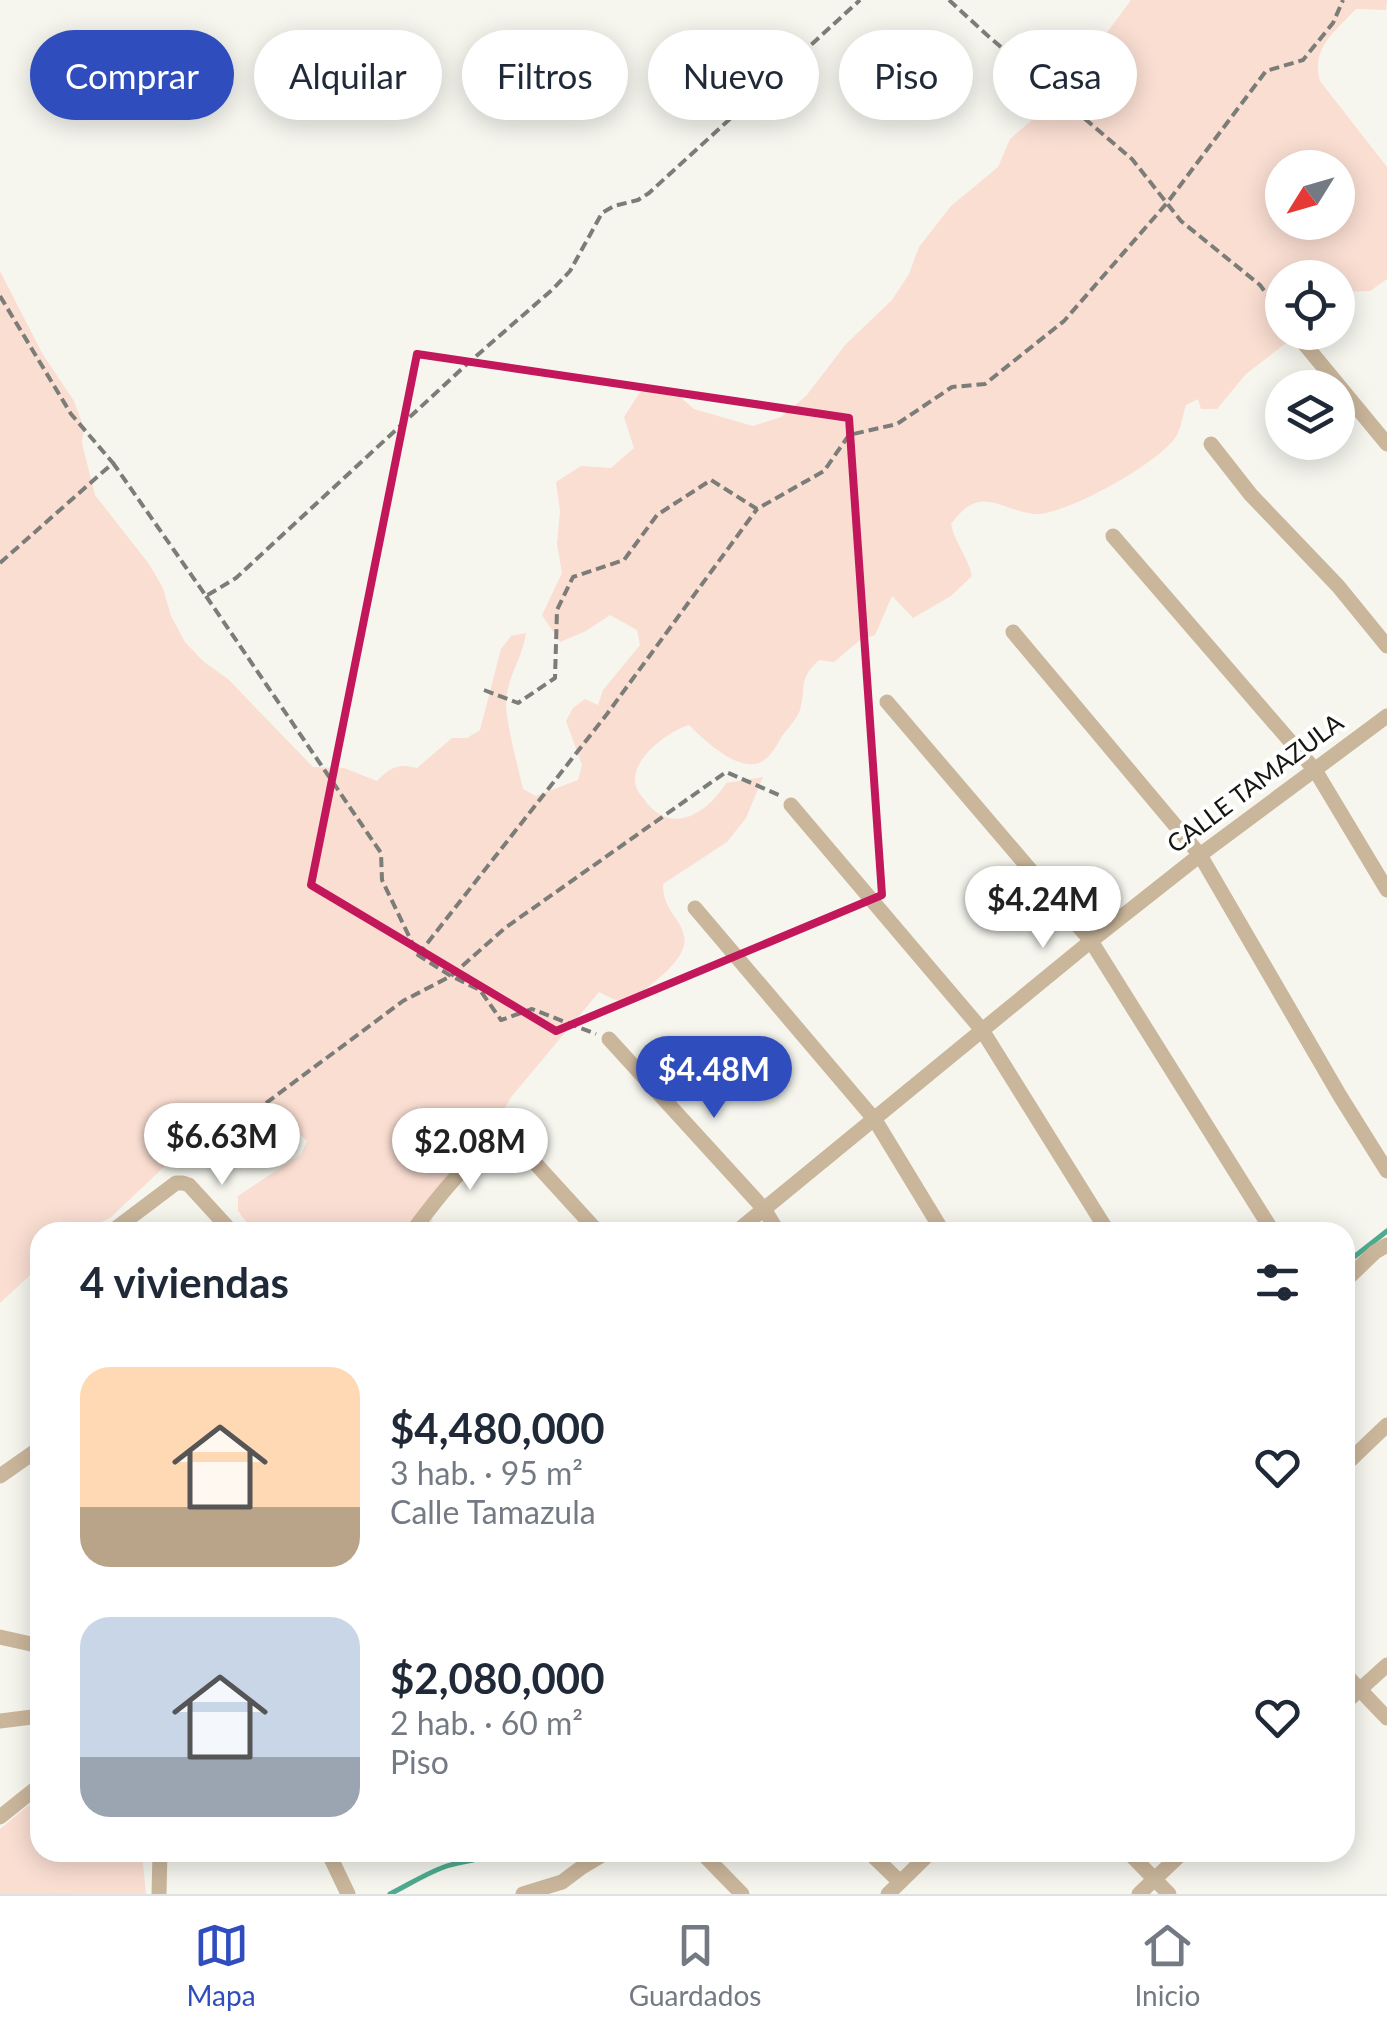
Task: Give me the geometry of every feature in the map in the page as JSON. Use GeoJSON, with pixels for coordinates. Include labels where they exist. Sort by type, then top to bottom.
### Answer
{"type":"FeatureCollection","features":[{"type":"Feature","properties":{"kind":"street"},"geometry":{"type":"LineString","coordinates":[[1309,350],[1387,444]]}},
{"type":"Feature","properties":{"kind":"street"},"geometry":{"type":"LineString","coordinates":[[1211,444],[1251,495],[1338,586],[1387,646]]}},
{"type":"Feature","properties":{"kind":"street"},"geometry":{"type":"LineString","coordinates":[[1113,536],[1315,770],[1387,890]]}},
{"type":"Feature","properties":{"kind":"street"},"geometry":{"type":"LineString","coordinates":[[1013,632],[1200,855],[1387,1171]]}},
{"type":"Feature","properties":{"kind":"street"},"geometry":{"type":"LineString","coordinates":[[887,702],[1091,940],[1268,1222]]}},
{"type":"Feature","properties":{"kind":"street","name":"CALLE TAMAZULA"},"geometry":{"type":"LineString","coordinates":[[748,1222],[1091,940],[1387,716]]}},
{"type":"Feature","properties":{"kind":"street"},"geometry":{"type":"LineString","coordinates":[[790,805],[982,1030],[1102,1222]]}},
{"type":"Feature","properties":{"kind":"street"},"geometry":{"type":"LineString","coordinates":[[695,908],[875,1120],[937,1222]]}},
{"type":"Feature","properties":{"kind":"street"},"geometry":{"type":"LineString","coordinates":[[610,1039],[772,1222]]}},
{"type":"Feature","properties":{"kind":"street"},"geometry":{"type":"LineString","coordinates":[[420,1222],[452,1179],[505,1130],[589,1222]]}},
{"type":"Feature","properties":{"kind":"street"},"geometry":{"type":"LineString","coordinates":[[124,1222],[176,1183],[184,1183],[223,1222]]}},
{"type":"Feature","properties":{"kind":"street"},"geometry":{"type":"LineString","coordinates":[[1355,1271],[1387,1245]]}},
{"type":"Feature","properties":{"kind":"street"},"geometry":{"type":"LineString","coordinates":[[1355,1455],[1387,1425]]}},
{"type":"Feature","properties":{"kind":"street"},"geometry":{"type":"LineString","coordinates":[[0,1476],[30,1455]]}},
{"type":"Feature","properties":{"kind":"street"},"geometry":{"type":"LineString","coordinates":[[0,1636],[30,1644]]}},
{"type":"Feature","properties":{"kind":"street"},"geometry":{"type":"LineString","coordinates":[[1355,1694],[1387,1664]]}},
{"type":"Feature","properties":{"kind":"street"},"geometry":{"type":"LineString","coordinates":[[1355,1685],[1387,1718]]}},
{"type":"Feature","properties":{"kind":"street"},"geometry":{"type":"LineString","coordinates":[[0,1721],[30,1717]]}},
{"type":"Feature","properties":{"kind":"street"},"geometry":{"type":"LineString","coordinates":[[0,1816],[30,1793]]}},
{"type":"Feature","properties":{"kind":"street"},"geometry":{"type":"LineString","coordinates":[[158,1894],[160,1862]]}},
{"type":"Feature","properties":{"kind":"street"},"geometry":{"type":"LineString","coordinates":[[333,1862],[348,1894]]}},
{"type":"Feature","properties":{"kind":"street"},"geometry":{"type":"LineString","coordinates":[[523,1894],[568,1888],[582,1866],[589,1862]]}},
{"type":"Feature","properties":{"kind":"street"},"geometry":{"type":"LineString","coordinates":[[711,1862],[742,1894]]}},
{"type":"Feature","properties":{"kind":"street"},"geometry":{"type":"LineString","coordinates":[[876,1862],[894,1888],[921,1862]]}},
{"type":"Feature","properties":{"kind":"street"},"geometry":{"type":"LineString","coordinates":[[1138,1862],[1169,1894]]}},
{"type":"Feature","properties":{"kind":"street"},"geometry":{"type":"LineString","coordinates":[[1139,1894],[1173,1862]]}},
{"type":"Feature","properties":{"kind":"path"},"geometry":{"type":"LineString","coordinates":[[206,596],[236,578],[570,271],[602,214],[649,194],[860,0]]}},
{"type":"Feature","properties":{"kind":"path"},"geometry":{"type":"LineString","coordinates":[[950,0],[1132,158],[1181,220],[1265,291]]}},
{"type":"Feature","properties":{"kind":"path"},"geometry":{"type":"LineString","coordinates":[[418,955],[607,714],[756,510],[824,470],[849,435],[897,424],[952,387],[985,384],[1064,321],[1167,203],[1266,71],[1303,60],[1334,23],[1343,0]]}},
{"type":"Feature","properties":{"kind":"path"},"geometry":{"type":"LineString","coordinates":[[0,296],[71,414],[113,464],[381,853],[382,880],[418,955],[480,990],[501,1020],[532,1009],[610,1039]]}},
{"type":"Feature","properties":{"kind":"path"},"geometry":{"type":"LineString","coordinates":[[0,563],[113,464]]}},
{"type":"Feature","properties":{"kind":"path"},"geometry":{"type":"LineString","coordinates":[[484,690],[518,703],[555,678],[556,610],[573,576],[624,560],[658,515],[711,480],[756,510]]}},
{"type":"Feature","properties":{"kind":"path"},"geometry":{"type":"LineString","coordinates":[[254,1112],[403,1001],[451,976],[505,928],[726,772],[790,805]]}},
{"type":"Feature","properties":{"kind":"highlighted area"},"geometry":{"type":"Polygon","coordinates":[[[417,354],[849,418],[882,895],[556,1031],[311,885],[417,354]]]}},
{"type":"Feature","properties":{"kind":"shaded area"},"geometry":{"type":"Polygon","coordinates":[[[1131,0],[1387,0],[1386,10],[1356,9],[1327,41],[1318,69],[1320,81],[1387,167],[1387,279],[1370,291],[1355,291],[1355,260],[1265,260],[1265,350],[1277,350],[1246,374],[1217,409],[1201,409],[1198,399],[1186,405],[1177,435],[1153,459],[1067,506],[1035,514],[990,502],[971,505],[951,524],[972,576],[951,596],[913,618],[892,596],[875,635],[860,640],[834,662],[819,660],[805,679],[797,717],[763,761],[754,764],[733,760],[689,725],[652,748],[635,776],[640,794],[654,810],[665,817],[688,817],[709,804],[726,783],[763,777],[746,818],[727,842],[663,884],[666,901],[684,936],[680,955],[655,982],[628,1002],[599,992],[512,1096],[433,1211],[432,1222],[246,1222],[238,1211],[238,1196],[301,1154],[307,1141],[274,1113],[251,1131],[227,1135],[192,1160],[178,1160],[165,1166],[101,1222],[30,1222],[30,1275],[0,1303],[0,271],[42,353],[74,401],[84,428],[82,443],[95,495],[149,564],[185,642],[204,662],[228,679],[313,767],[344,768],[377,781],[395,767],[417,768],[452,738],[467,738],[480,730],[501,649],[511,636],[526,633],[506,702],[523,789],[536,796],[578,780],[582,765],[566,721],[573,708],[585,699],[598,705],[603,690],[640,645],[637,630],[610,615],[560,642],[542,615],[562,573],[557,544],[560,511],[556,482],[581,466],[611,468],[634,448],[624,417],[640,392],[670,388],[694,409],[753,426],[781,417],[806,396],[846,344],[892,300],[909,274],[919,247],[951,206],[998,167],[1010,139],[1032,120],[1137,120],[1137,30],[1109,30],[1131,0]]]}},
{"type":"Feature","properties":{"kind":"shaded area"},"geometry":{"type":"Polygon","coordinates":[[[30,1804],[30,1862],[143,1862],[146,1894],[0,1894],[0,1829],[30,1804]]]}},
{"type":"Feature","properties":{"kind":"waterway"},"geometry":{"type":"LineString","coordinates":[[1355,1256],[1387,1231]]}},
{"type":"Feature","properties":{"kind":"waterway"},"geometry":{"type":"LineString","coordinates":[[390,1894],[437,1870],[463,1862]]}}]}
